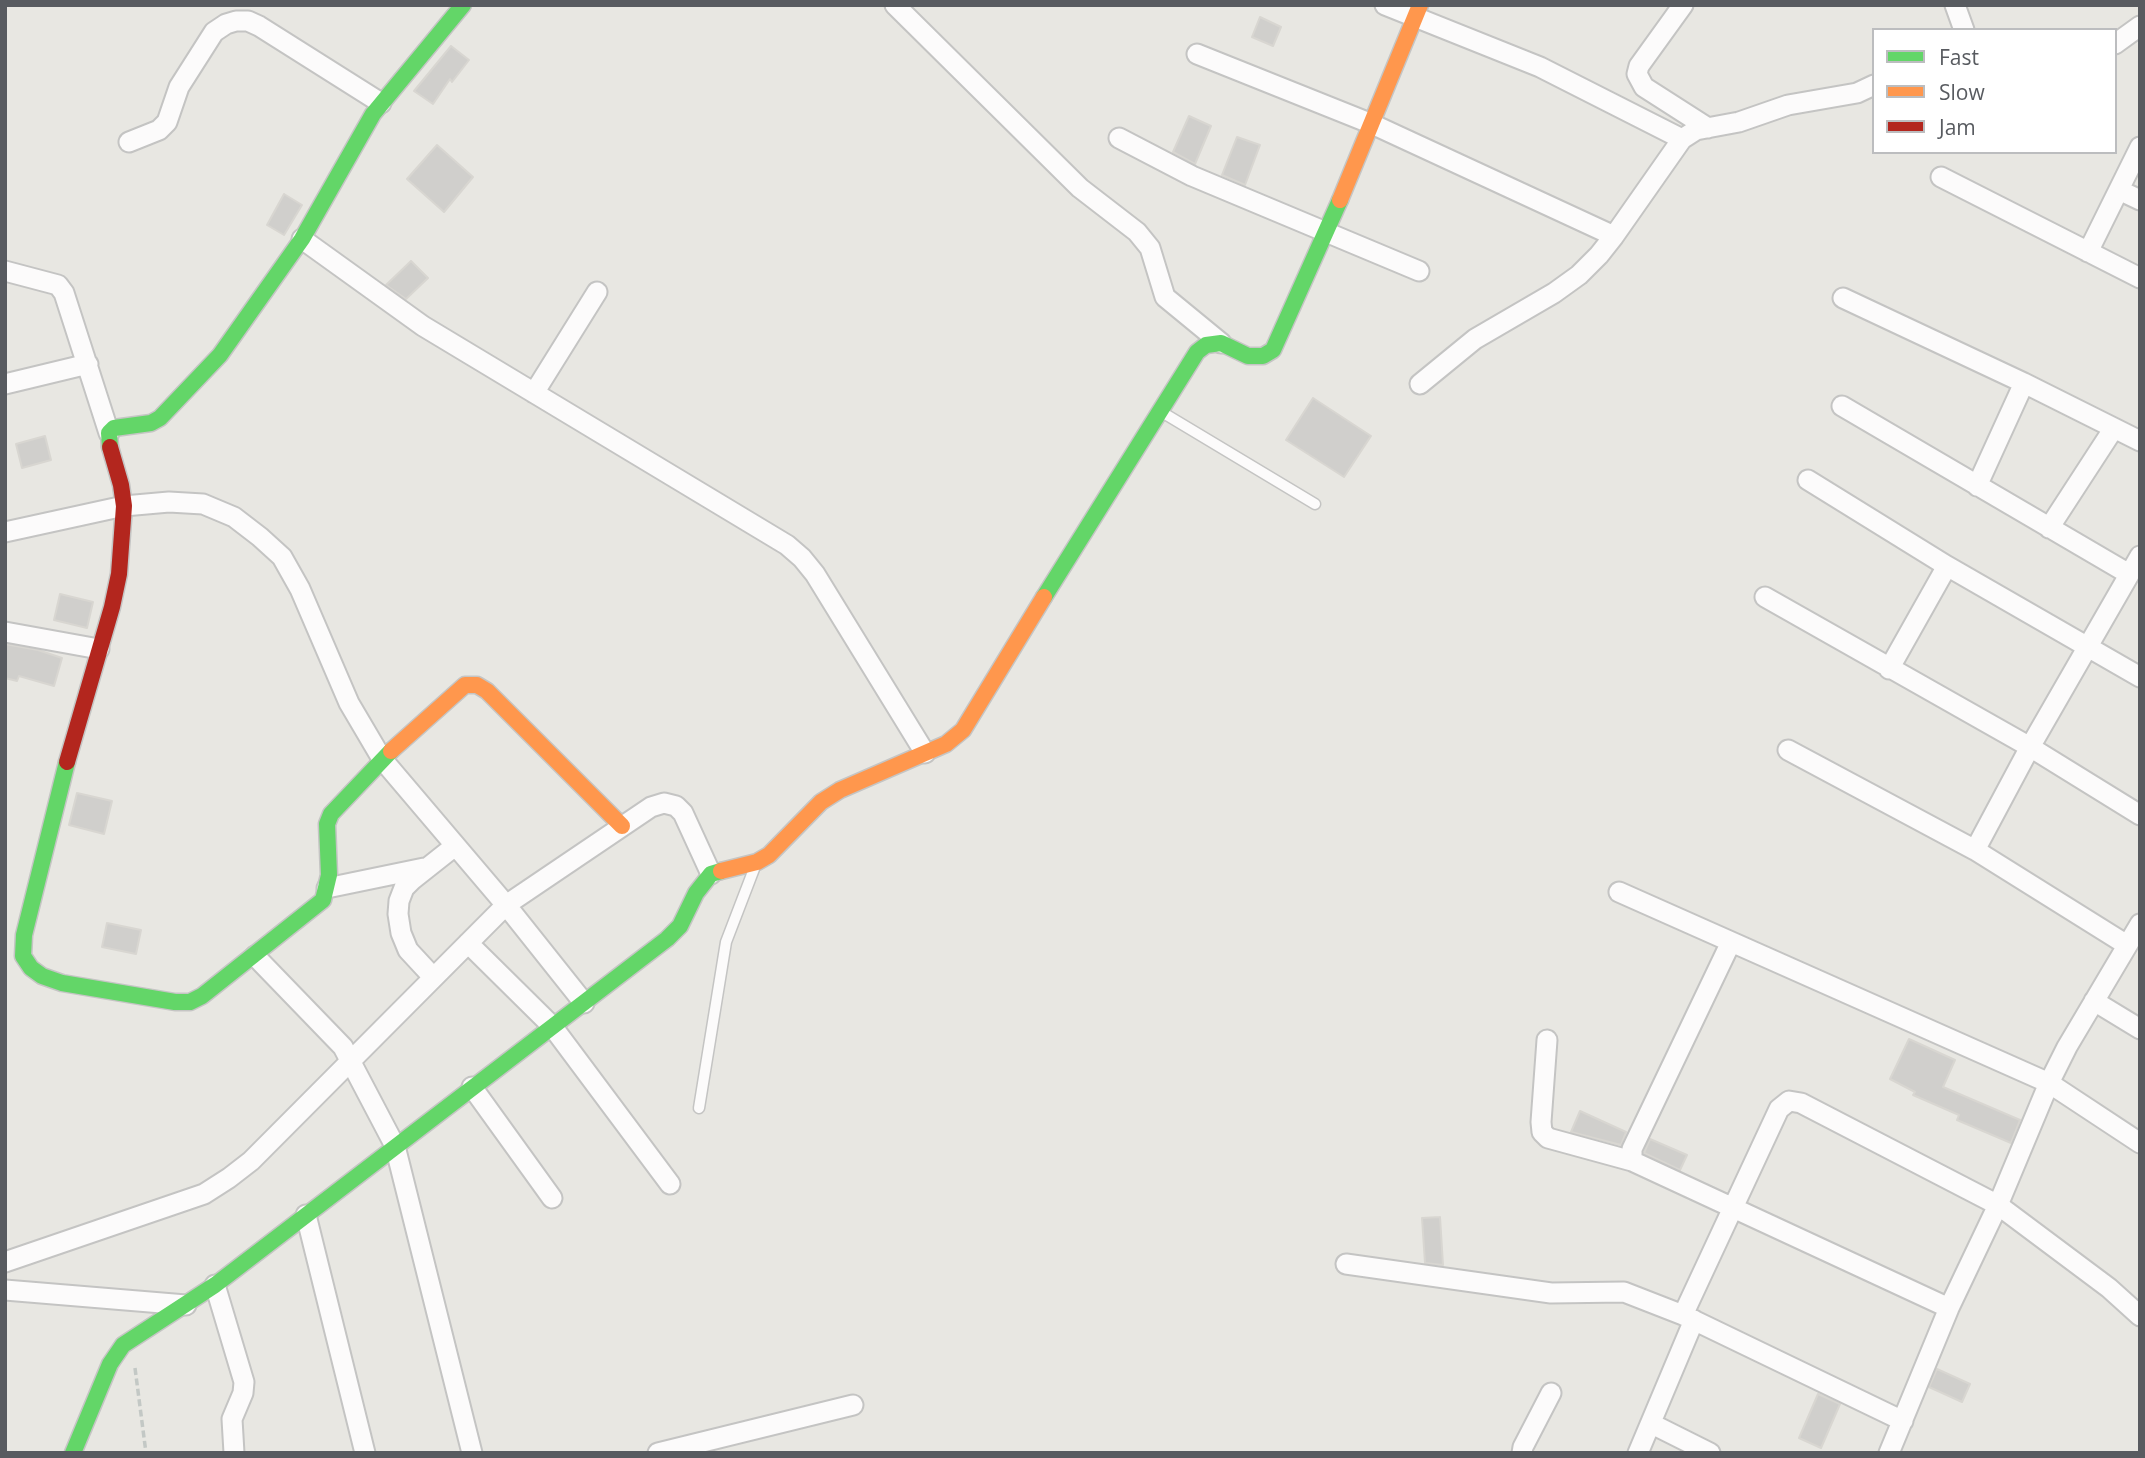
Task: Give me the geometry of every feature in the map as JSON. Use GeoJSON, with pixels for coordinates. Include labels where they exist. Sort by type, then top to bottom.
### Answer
{"type":"FeatureCollection","features":[{"type":"Feature","properties":{"kind":"street"},"geometry":{"type":"LineString","coordinates":[[109,433],[114,428],[151,423],[160,418],[220,355],[302,240],[381,103],[463,5]]}},
{"type":"Feature","properties":{"kind":"street"},"geometry":{"type":"LineString","coordinates":[[895,5],[1080,188],[1137,232],[1150,248],[1165,298],[1221,343],[1248,356],[1263,356],[1273,350],[1327,232],[1418,12]]}},
{"type":"Feature","properties":{"kind":"street"},"geometry":{"type":"LineString","coordinates":[[1385,5],[1418,12],[1540,67],[1682,139]]}},
{"type":"Feature","properties":{"kind":"street"},"geometry":{"type":"LineString","coordinates":[[1683,5],[1639,66],[1637,74],[1644,87],[1708,128]]}},
{"type":"Feature","properties":{"kind":"street"},"geometry":{"type":"LineString","coordinates":[[1955,5],[1963,28]]}},
{"type":"Feature","properties":{"kind":"street"},"geometry":{"type":"LineString","coordinates":[[130,142],[159,130],[167,122],[179,87],[214,32],[236,21],[259,26],[381,103]]}},
{"type":"Feature","properties":{"kind":"street"},"geometry":{"type":"LineString","coordinates":[[2117,43],[2140,26]]}},
{"type":"Feature","properties":{"kind":"street"},"geometry":{"type":"LineString","coordinates":[[1197,54],[1372,124],[1614,236]]}},
{"type":"Feature","properties":{"kind":"street"},"geometry":{"type":"LineString","coordinates":[[1420,384],[1475,339],[1554,293],[1579,275],[1599,256],[1682,139],[1696,130],[1739,122],[1788,105],[1857,93],[1872,86]]}},
{"type":"Feature","properties":{"kind":"street"},"geometry":{"type":"LineString","coordinates":[[1119,138],[1192,176],[1419,271]]}},
{"type":"Feature","properties":{"kind":"street"},"geometry":{"type":"LineString","coordinates":[[2088,252],[2140,147]]}},
{"type":"Feature","properties":{"kind":"street"},"geometry":{"type":"LineString","coordinates":[[1941,177],[2140,278]]}},
{"type":"Feature","properties":{"kind":"street"},"geometry":{"type":"LineString","coordinates":[[2119,190],[2140,200]]}},
{"type":"Feature","properties":{"kind":"street"},"geometry":{"type":"LineString","coordinates":[[302,240],[423,326],[787,545],[815,574],[925,753]]}},
{"type":"Feature","properties":{"kind":"street"},"geometry":{"type":"LineString","coordinates":[[5,271],[58,285],[69,303],[109,433],[108,441],[121,485],[124,506],[119,574],[71,746],[24,935],[23,956],[31,968],[62,984],[175,1002],[190,1002],[202,996],[323,900],[329,875],[327,824],[331,814],[382,759],[465,685],[477,685],[487,691],[622,826]]}},
{"type":"Feature","properties":{"kind":"street"},"geometry":{"type":"LineString","coordinates":[[534,393],[597,292]]}},
{"type":"Feature","properties":{"kind":"street"},"geometry":{"type":"LineString","coordinates":[[1843,298],[2140,440]]}},
{"type":"Feature","properties":{"kind":"street"},"geometry":{"type":"LineString","coordinates":[[73,1453],[110,1364],[123,1345],[215,1285],[667,939],[691,909],[696,893],[716,872],[750,864],[769,855],[821,802],[839,790],[946,744],[963,730],[1089,522],[1197,352],[1206,345],[1221,343]]}},
{"type":"Feature","properties":{"kind":"street"},"geometry":{"type":"LineString","coordinates":[[5,384],[88,364]]}},
{"type":"Feature","properties":{"kind":"street"},"geometry":{"type":"LineString","coordinates":[[1977,485],[2024,383]]}},
{"type":"Feature","properties":{"kind":"street"},"geometry":{"type":"LineString","coordinates":[[1842,406],[2129,575]]}},
{"type":"Feature","properties":{"kind":"street"},"geometry":{"type":"LineString","coordinates":[[2049,528],[2114,428]]}},
{"type":"Feature","properties":{"kind":"street"},"geometry":{"type":"LineString","coordinates":[[1808,480],[1947,566],[2140,677]]}},
{"type":"Feature","properties":{"kind":"street"},"geometry":{"type":"LineString","coordinates":[[5,532],[124,506],[169,502],[203,504],[234,517],[282,557],[300,589],[349,703],[382,759],[506,905],[584,1003]]}},
{"type":"Feature","properties":{"kind":"street"},"geometry":{"type":"LineString","coordinates":[[1975,850],[2086,647],[2140,556]]}},
{"type":"Feature","properties":{"kind":"street"},"geometry":{"type":"LineString","coordinates":[[1889,669],[1947,566]]}},
{"type":"Feature","properties":{"kind":"street"},"geometry":{"type":"LineString","coordinates":[[1765,597],[2030,747],[2140,815]]}},
{"type":"Feature","properties":{"kind":"street"},"geometry":{"type":"LineString","coordinates":[[5,632],[99,649]]}},
{"type":"Feature","properties":{"kind":"street"},"geometry":{"type":"LineString","coordinates":[[1788,750],[1975,850],[2127,945]]}},
{"type":"Feature","properties":{"kind":"street"},"geometry":{"type":"LineString","coordinates":[[5,1262],[204,1194],[229,1178],[251,1161],[506,905],[651,807],[664,803],[676,806],[690,824],[716,872]]}},
{"type":"Feature","properties":{"kind":"street"},"geometry":{"type":"LineString","coordinates":[[433,978],[408,950],[401,933],[399,901],[404,888],[455,846]]}},
{"type":"Feature","properties":{"kind":"street"},"geometry":{"type":"LineString","coordinates":[[327,888],[429,867]]}},
{"type":"Feature","properties":{"kind":"street"},"geometry":{"type":"LineString","coordinates":[[1619,892],[2049,1083],[2140,1143]]}},
{"type":"Feature","properties":{"kind":"street"},"geometry":{"type":"LineString","coordinates":[[1889,1453],[1949,1308],[1998,1205],[2049,1083],[2094,1000],[2140,924]]}},
{"type":"Feature","properties":{"kind":"street"},"geometry":{"type":"LineString","coordinates":[[1632,1161],[1632,1149],[1731,942]]}},
{"type":"Feature","properties":{"kind":"street"},"geometry":{"type":"LineString","coordinates":[[468,943],[552,1026],[670,1184]]}},
{"type":"Feature","properties":{"kind":"street"},"geometry":{"type":"LineString","coordinates":[[255,956],[331,1034],[351,1059],[396,1146],[472,1453]]}},
{"type":"Feature","properties":{"kind":"street"},"geometry":{"type":"LineString","coordinates":[[2094,1000],[2140,1029]]}},
{"type":"Feature","properties":{"kind":"street"},"geometry":{"type":"LineString","coordinates":[[1547,1040],[1541,1122],[1542,1132],[1548,1138],[1632,1161],[1949,1308]]}},
{"type":"Feature","properties":{"kind":"street"},"geometry":{"type":"LineString","coordinates":[[472,1087],[552,1198]]}},
{"type":"Feature","properties":{"kind":"street"},"geometry":{"type":"LineString","coordinates":[[1637,1453],[1652,1424],[1689,1318],[1732,1209],[1779,1109],[1789,1101],[1801,1103],[1998,1205],[2137,1309]]}},
{"type":"Feature","properties":{"kind":"street"},"geometry":{"type":"LineString","coordinates":[[306,1215],[365,1453]]}},
{"type":"Feature","properties":{"kind":"street"},"geometry":{"type":"LineString","coordinates":[[1346,1264],[1551,1293],[1624,1292],[1689,1318],[1903,1421]]}},
{"type":"Feature","properties":{"kind":"street"},"geometry":{"type":"LineString","coordinates":[[215,1285],[244,1382],[243,1393],[232,1419],[234,1453]]}},
{"type":"Feature","properties":{"kind":"street"},"geometry":{"type":"LineString","coordinates":[[5,1290],[187,1305]]}},
{"type":"Feature","properties":{"kind":"street"},"geometry":{"type":"LineString","coordinates":[[1522,1453],[1551,1393]]}},
{"type":"Feature","properties":{"kind":"street"},"geometry":{"type":"LineString","coordinates":[[658,1453],[853,1405]]}},
{"type":"Feature","properties":{"kind":"street"},"geometry":{"type":"LineString","coordinates":[[1652,1424],[1710,1453]]}},
{"type":"Feature","properties":{"kind":"lane"},"geometry":{"type":"LineString","coordinates":[[1160,411],[1315,504]]}},
{"type":"Feature","properties":{"kind":"lane"},"geometry":{"type":"LineString","coordinates":[[699,1108],[726,942],[750,864]]}},
{"type":"Feature","properties":{"kind":"path"},"geometry":{"type":"LineString","coordinates":[[131,1339],[146,1453]]}},
{"type":"Feature","properties":{"kind":"building"},"geometry":{"type":"Polygon","coordinates":[[[1260,17],[1281,27],[1273,46],[1252,37],[1260,17]]]}},
{"type":"Feature","properties":{"kind":"building"},"geometry":{"type":"Polygon","coordinates":[[[451,46],[469,60],[452,82],[450,79],[433,104],[414,91],[451,46]]]}},
{"type":"Feature","properties":{"kind":"building"},"geometry":{"type":"Polygon","coordinates":[[[1189,116],[1211,126],[1195,164],[1173,152],[1189,116]]]}},
{"type":"Feature","properties":{"kind":"building"},"geometry":{"type":"Polygon","coordinates":[[[1237,137],[1260,145],[1245,185],[1222,175],[1237,137]]]}},
{"type":"Feature","properties":{"kind":"building"},"geometry":{"type":"Polygon","coordinates":[[[437,145],[473,177],[444,212],[407,179],[437,145]]]}},
{"type":"Feature","properties":{"kind":"building"},"geometry":{"type":"Polygon","coordinates":[[[284,194],[302,205],[284,235],[267,225],[284,194]]]}},
{"type":"Feature","properties":{"kind":"building"},"geometry":{"type":"Polygon","coordinates":[[[411,261],[428,278],[406,299],[386,285],[411,261]]]}},
{"type":"Feature","properties":{"kind":"building"},"geometry":{"type":"Polygon","coordinates":[[[1313,398],[1371,436],[1344,477],[1286,440],[1313,398]]]}},
{"type":"Feature","properties":{"kind":"building"},"geometry":{"type":"Polygon","coordinates":[[[45,436],[51,460],[22,468],[16,444],[45,436]]]}},
{"type":"Feature","properties":{"kind":"building"},"geometry":{"type":"Polygon","coordinates":[[[60,594],[93,602],[87,628],[54,620],[60,594]]]}},
{"type":"Feature","properties":{"kind":"building"},"geometry":{"type":"Polygon","coordinates":[[[5,644],[62,658],[54,686],[19,676],[17,681],[5,678],[5,644]]]}},
{"type":"Feature","properties":{"kind":"building"},"geometry":{"type":"Polygon","coordinates":[[[77,793],[112,801],[104,834],[69,825],[77,793]]]}},
{"type":"Feature","properties":{"kind":"building"},"geometry":{"type":"Polygon","coordinates":[[[107,923],[141,930],[136,954],[102,947],[107,923]]]}},
{"type":"Feature","properties":{"kind":"building"},"geometry":{"type":"Polygon","coordinates":[[[1909,1039],[1955,1060],[1943,1087],[2020,1120],[2011,1143],[1957,1120],[1959,1115],[1913,1095],[1915,1092],[1890,1079],[1909,1039]]]}},
{"type":"Feature","properties":{"kind":"building"},"geometry":{"type":"Polygon","coordinates":[[[1580,1111],[1626,1132],[1621,1145],[1571,1132],[1580,1111]]]}},
{"type":"Feature","properties":{"kind":"building"},"geometry":{"type":"Polygon","coordinates":[[[1650,1139],[1687,1155],[1680,1170],[1644,1153],[1650,1139]]]}},
{"type":"Feature","properties":{"kind":"building"},"geometry":{"type":"Polygon","coordinates":[[[1440,1217],[1443,1265],[1425,1263],[1422,1218],[1440,1217]]]}},
{"type":"Feature","properties":{"kind":"building"},"geometry":{"type":"Polygon","coordinates":[[[1937,1369],[1970,1384],[1962,1402],[1929,1387],[1937,1369]]]}},
{"type":"Feature","properties":{"kind":"building"},"geometry":{"type":"Polygon","coordinates":[[[1818,1394],[1840,1404],[1821,1448],[1799,1438],[1818,1394]]]}},
{"type":"Feature","properties":{"kind":"traffic: fast"},"geometry":{"type":"LineString","coordinates":[[110,447],[109,433],[114,428],[151,423],[160,418],[220,355],[302,239],[373,114],[463,5]]}},
{"type":"Feature","properties":{"kind":"traffic: fast"},"geometry":{"type":"LineString","coordinates":[[1044,597],[1197,352],[1206,345],[1221,343],[1248,356],[1263,356],[1273,350],[1340,200]]}},
{"type":"Feature","properties":{"kind":"traffic: fast"},"geometry":{"type":"LineString","coordinates":[[67,762],[24,935],[23,956],[31,968],[42,976],[62,983],[175,1002],[190,1002],[202,996],[323,900],[329,875],[327,824],[331,814],[391,751]]}},
{"type":"Feature","properties":{"kind":"traffic: fast"},"geometry":{"type":"LineString","coordinates":[[73,1453],[110,1364],[123,1345],[215,1285],[667,939],[680,926],[696,893],[711,874],[721,871]]}},
{"type":"Feature","properties":{"kind":"traffic: slow"},"geometry":{"type":"LineString","coordinates":[[1340,200],[1420,5]]}},
{"type":"Feature","properties":{"kind":"traffic: slow"},"geometry":{"type":"LineString","coordinates":[[721,871],[757,862],[769,855],[821,802],[840,790],[946,744],[963,730],[1044,597]]}},
{"type":"Feature","properties":{"kind":"traffic: slow"},"geometry":{"type":"LineString","coordinates":[[391,751],[465,685],[477,685],[487,691],[622,826]]}},
{"type":"Feature","properties":{"kind":"traffic: jam"},"geometry":{"type":"LineString","coordinates":[[67,762],[119,574],[124,506],[110,447]]}}]}
